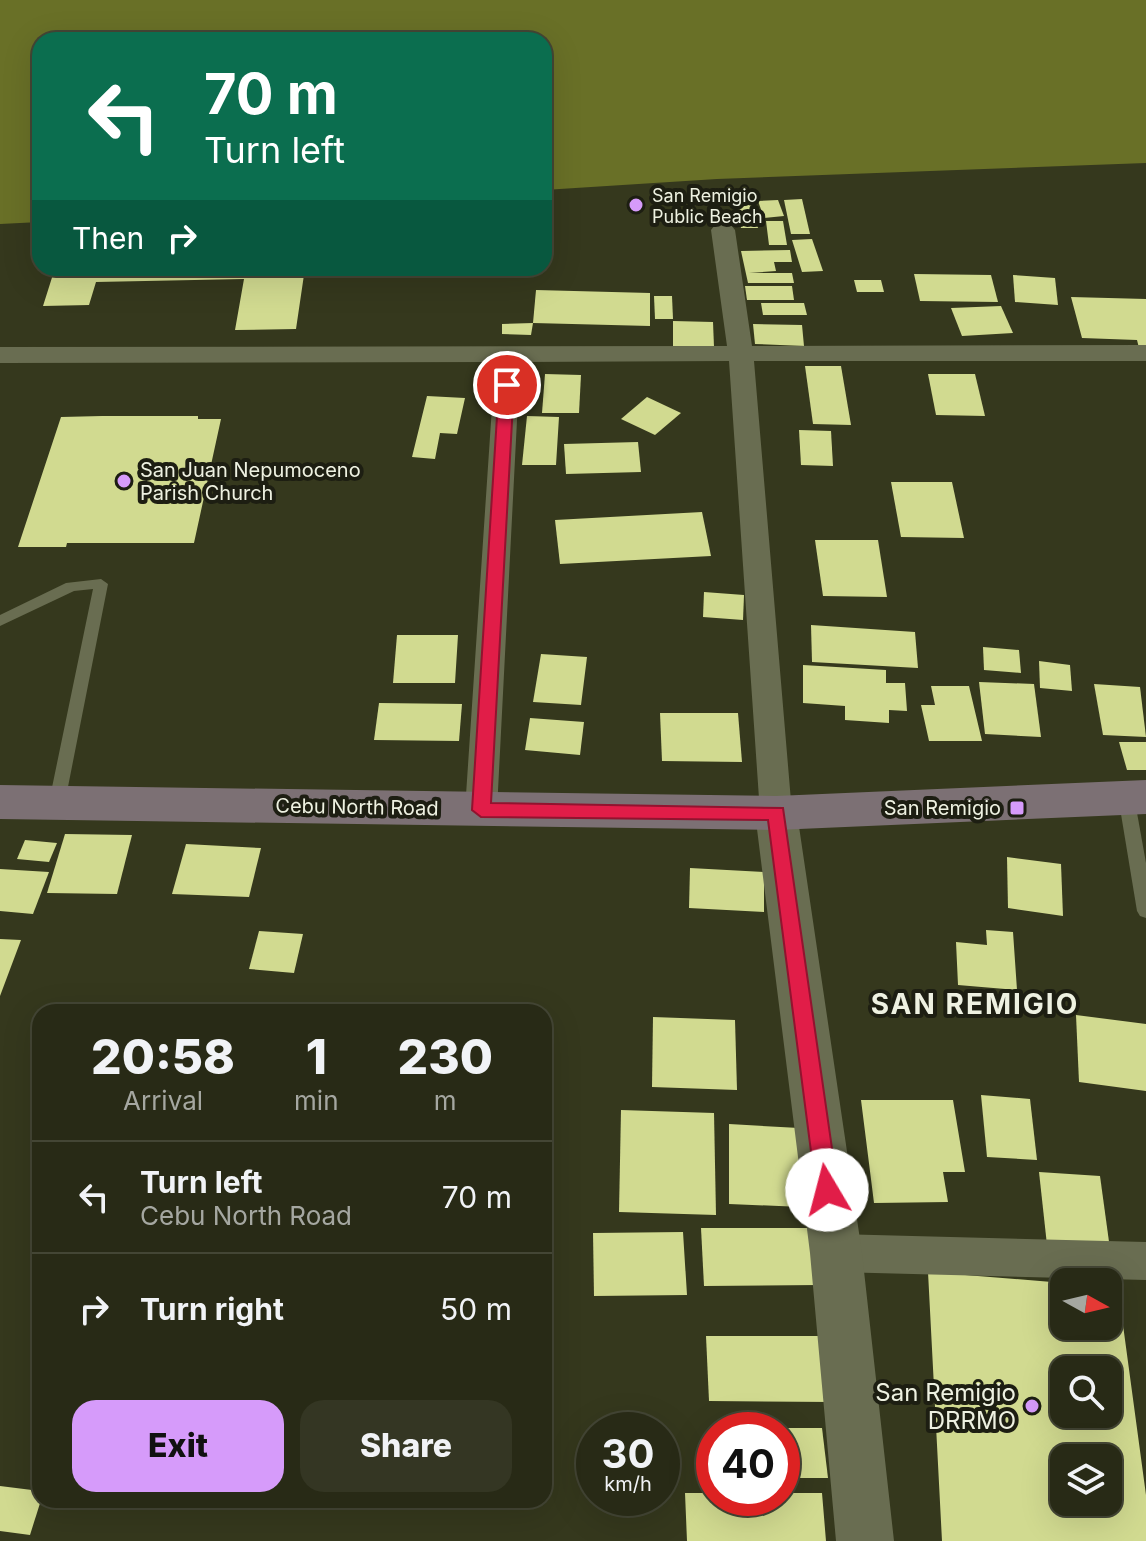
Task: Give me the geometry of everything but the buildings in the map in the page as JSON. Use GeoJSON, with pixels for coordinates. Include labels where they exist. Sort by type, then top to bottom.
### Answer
{"type":"FeatureCollection","features":[{"type":"Feature","properties":{"kind":"main road","name":"Cebu North Road"},"geometry":{"type":"LineString","coordinates":[[0,802],[776,813],[1136,796]]}},
{"type":"Feature","properties":{"kind":"street"},"geometry":{"type":"LineString","coordinates":[[723,230],[741,356],[776,813],[836,1253],[865,1541]]}},
{"type":"Feature","properties":{"kind":"street"},"geometry":{"type":"LineString","coordinates":[[0,355],[1146,353]]}},
{"type":"Feature","properties":{"kind":"street"},"geometry":{"type":"LineString","coordinates":[[481,810],[508,355]]}},
{"type":"Feature","properties":{"kind":"street"},"geometry":{"type":"LineString","coordinates":[[836,1253],[1146,1261]]}},
{"type":"Feature","properties":{"kind":"lane"},"geometry":{"type":"LineString","coordinates":[[0,621],[71,586],[101,584],[57,802]]}},
{"type":"Feature","properties":{"kind":"lane"},"geometry":{"type":"LineString","coordinates":[[1136,796],[1146,911]]}},
{"type":"Feature","properties":{"kind":"shaded area"},"geometry":{"type":"Polygon","coordinates":[[[0,0],[1146,0],[1146,163],[717,179],[552,189],[552,32],[32,32],[32,222],[0,224],[0,0]]]}},
{"type":"Feature","properties":{"kind":"place","name":"San Remigio Public Beach"},"geometry":{"type":"Point","coordinates":[636,205]}},
{"type":"Feature","properties":{"kind":"place","name":"San Juan Nepumoceno Parish Church"},"geometry":{"type":"Point","coordinates":[124,481]}},
{"type":"Feature","properties":{"kind":"place","name":"San Remigio"},"geometry":{"type":"Point","coordinates":[1017,808]}},
{"type":"Feature","properties":{"kind":"place","name":"San Remigio DRRMO"},"geometry":{"type":"Point","coordinates":[1032,1406]}},
{"type":"Feature","properties":{"kind":"district","name":"SAN REMIGIO"},"geometry":{"type":"Point","coordinates":[975,1004]}},
{"type":"Feature","properties":{"kind":"route"},"geometry":{"type":"LineString","coordinates":[[507,385],[481,810],[776,813],[827,1190]]}}]}
